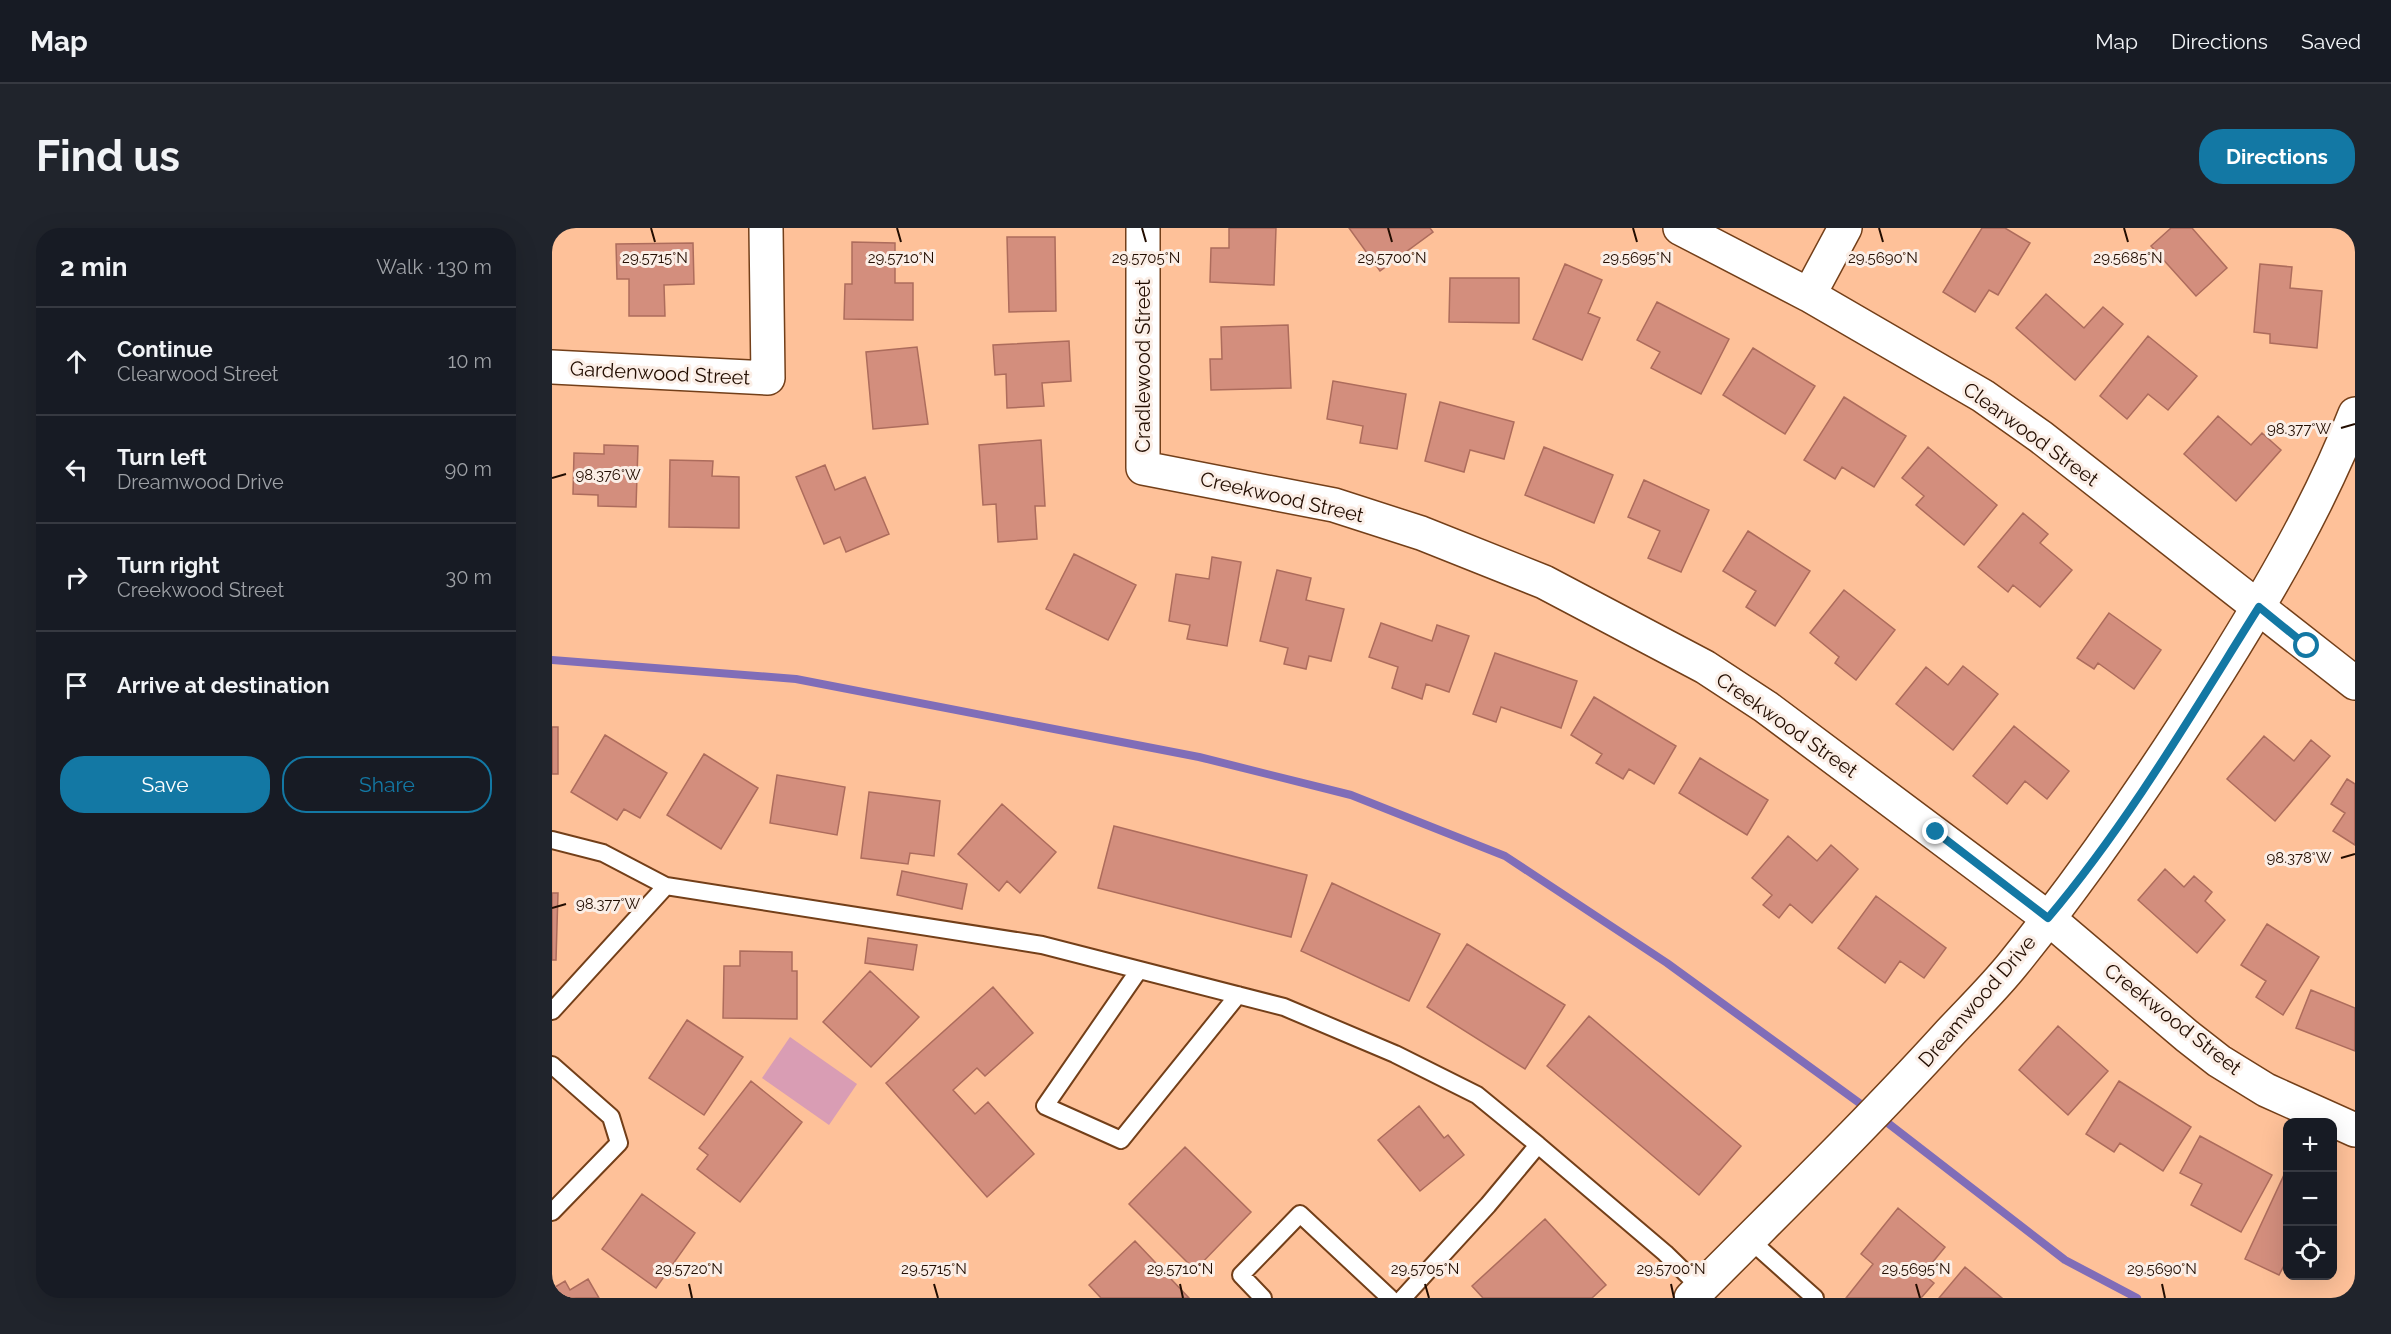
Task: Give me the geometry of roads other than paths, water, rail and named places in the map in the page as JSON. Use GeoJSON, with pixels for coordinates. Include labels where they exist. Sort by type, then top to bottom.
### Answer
{"type":"FeatureCollection","features":[{"type":"Feature","properties":{"kind":"street","name":"Gardenwood Street"},"geometry":{"type":"LineString","coordinates":[[552,368],[768,378],[766,228]]}},
{"type":"Feature","properties":{"kind":"street","name":"Cradlewood Street"},"geometry":{"type":"LineString","coordinates":[[1143,228],[1143,468]]}},
{"type":"Feature","properties":{"kind":"street","name":"Clearwood Street"},"geometry":{"type":"LineString","coordinates":[[1680,228],[1809,295],[1983,396],[2041,437],[2355,682]]}},
{"type":"Feature","properties":{"kind":"street"},"geometry":{"type":"LineString","coordinates":[[1809,295],[1845,228]]}},
{"type":"Feature","properties":{"kind":"street","name":"Dreamwood Drive"},"geometry":{"type":"LineString","coordinates":[[1696,1293],[1839,1151],[1918,1068],[2012,965],[2076,886],[2170,749],[2259,607],[2312,509],[2355,414]]}},
{"type":"Feature","properties":{"kind":"street","name":"Creekwood Street"},"geometry":{"type":"LineString","coordinates":[[1143,468],[1334,505],[1421,533],[1544,582],[1705,667],[1766,707],[2048,918],[2187,1036],[2219,1060],[2266,1090],[2355,1130]]}},
{"type":"Feature","properties":{"kind":"lane"},"geometry":{"type":"LineString","coordinates":[[552,840],[603,853],[666,886],[1042,945],[1284,1007],[1395,1054],[1477,1095],[1665,1253],[1696,1293]]}},
{"type":"Feature","properties":{"kind":"lane"},"geometry":{"type":"LineString","coordinates":[[552,1011],[666,886]]}},
{"type":"Feature","properties":{"kind":"lane"},"geometry":{"type":"LineString","coordinates":[[1139,970],[1045,1106],[1121,1140],[1238,995]]}},
{"type":"Feature","properties":{"kind":"lane"},"geometry":{"type":"LineString","coordinates":[[552,1065],[611,1117],[619,1143],[552,1212]]}},
{"type":"Feature","properties":{"kind":"lane"},"geometry":{"type":"LineString","coordinates":[[1403,1298],[1488,1205],[1538,1145]]}},
{"type":"Feature","properties":{"kind":"lane"},"geometry":{"type":"LineString","coordinates":[[1263,1298],[1241,1275],[1300,1214],[1390,1298]]}},
{"type":"Feature","properties":{"kind":"lane"},"geometry":{"type":"LineString","coordinates":[[1750,1240],[1815,1298]]}},
{"type":"Feature","properties":{"kind":"waterway"},"geometry":{"type":"LineString","coordinates":[[552,660],[796,679],[1199,757],[1351,795],[1505,856],[1667,963],[1869,1110]]}},
{"type":"Feature","properties":{"kind":"waterway"},"geometry":{"type":"LineString","coordinates":[[1880,1117],[2065,1260],[2137,1298]]}}]}
